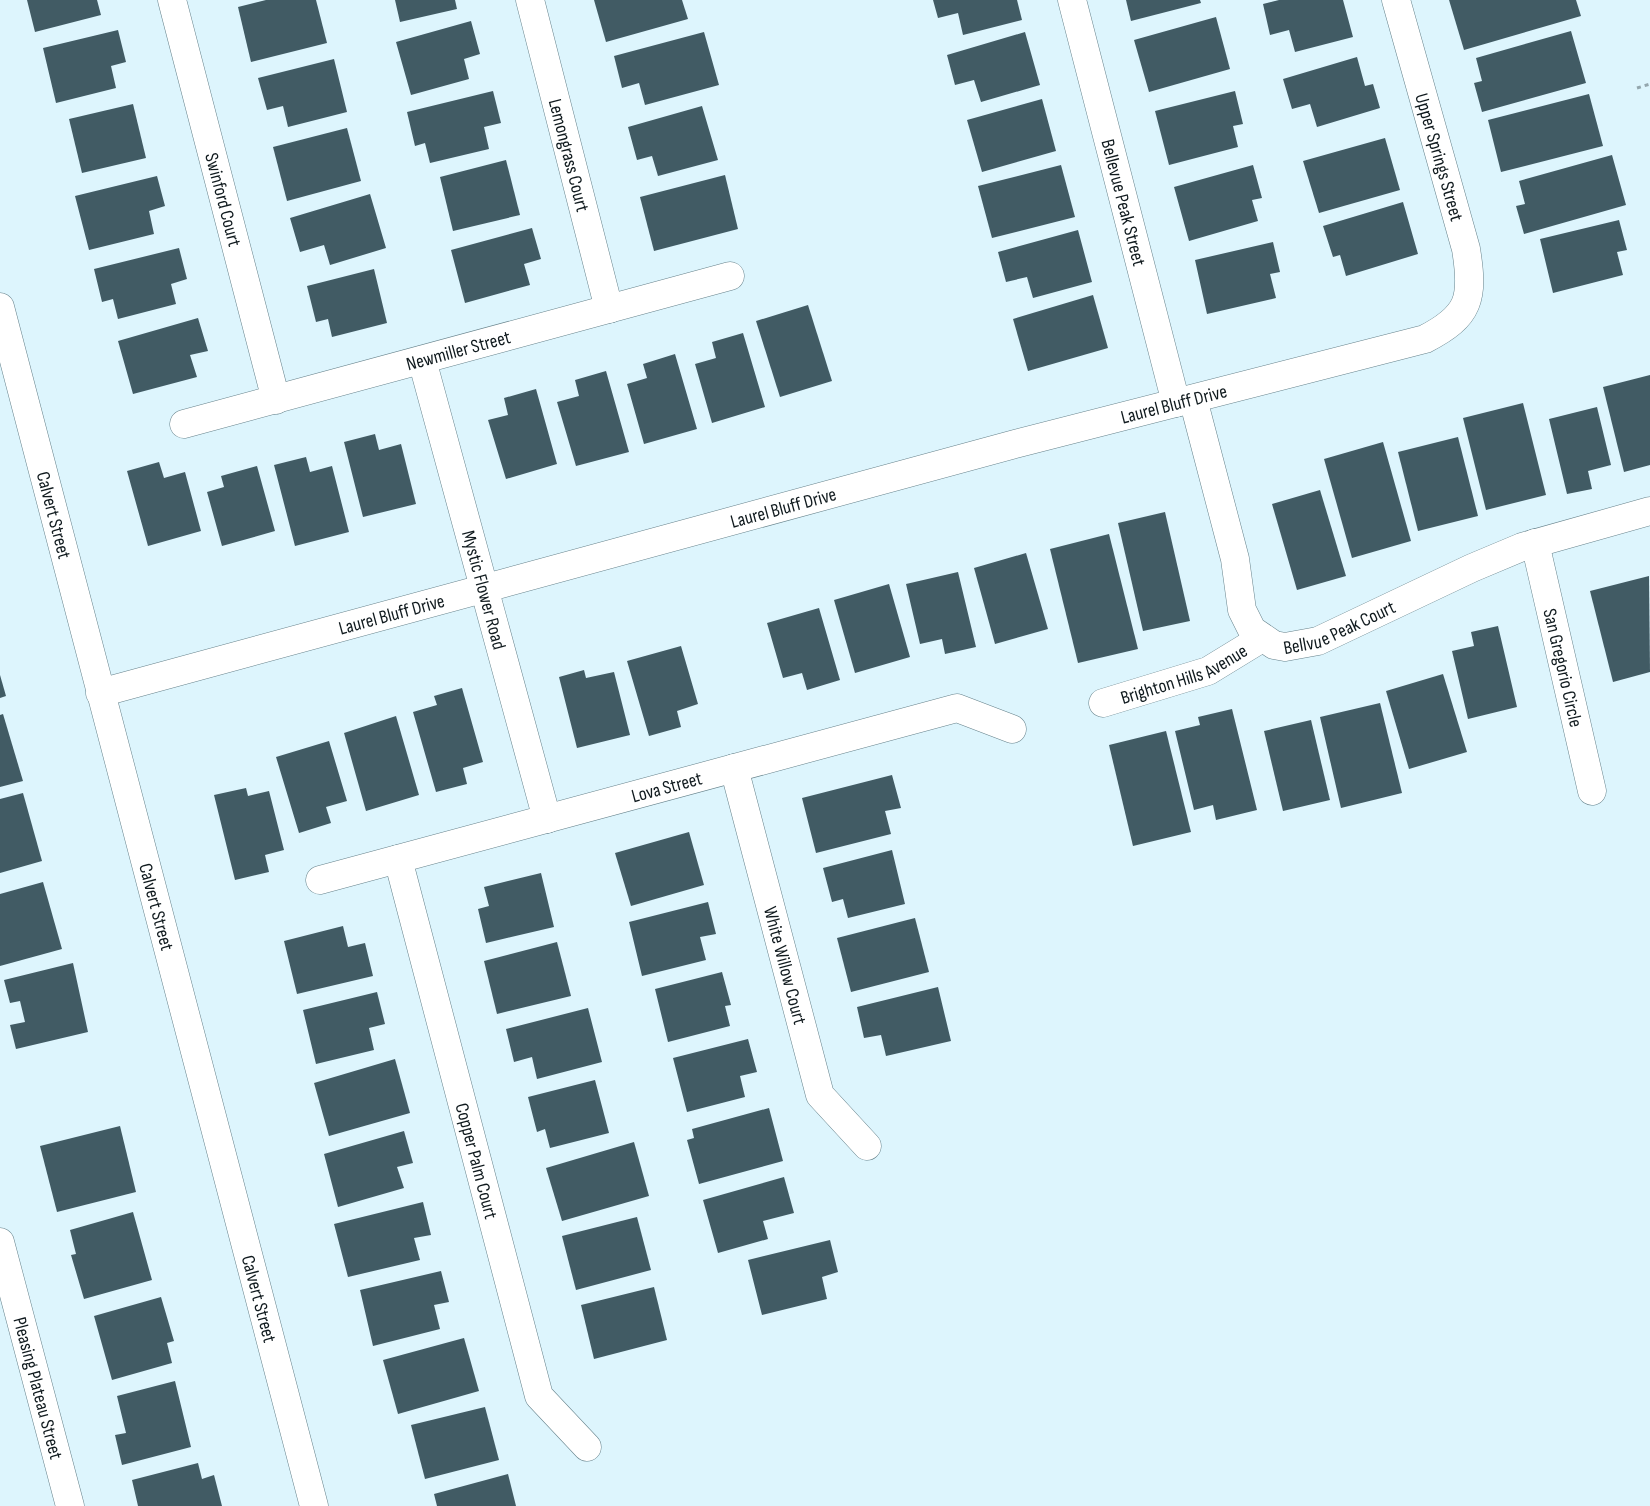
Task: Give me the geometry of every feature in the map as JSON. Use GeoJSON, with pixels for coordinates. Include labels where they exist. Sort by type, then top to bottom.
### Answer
{"type":"FeatureCollection","features":[{"type":"Feature","properties":{"kind":"street","name":"Swinford Court"},"geometry":{"type":"LineString","coordinates":[[172,0],[276,400]]}},
{"type":"Feature","properties":{"kind":"street","name":"Lemongrass Court"},"geometry":{"type":"LineString","coordinates":[[530,0],[609,309]]}},
{"type":"Feature","properties":{"kind":"street","name":"Bellevue Peak Street"},"geometry":{"type":"LineString","coordinates":[[1072,0],[1184,401]]}},
{"type":"Feature","properties":{"kind":"street","name":"Upper Springs Street"},"geometry":{"type":"LineString","coordinates":[[1396,0],[1466,249],[1470,273],[1469,295],[1461,315]]}},
{"type":"Feature","properties":{"kind":"street","name":"Newmiller Street"},"geometry":{"type":"LineString","coordinates":[[184,424],[730,276]]}},
{"type":"Feature","properties":{"kind":"street","name":"Calvert Street"},"geometry":{"type":"LineString","coordinates":[[0,307],[314,1506]]}},
{"type":"Feature","properties":{"kind":"street","name":"Laurel Bluff Drive"},"geometry":{"type":"LineString","coordinates":[[100,693],[1015,444],[1425,339],[1446,328],[1461,315]]}},
{"type":"Feature","properties":{"kind":"street","name":"Mystic Flower Road"},"geometry":{"type":"LineString","coordinates":[[422,360],[547,819]]}},
{"type":"Feature","properties":{"kind":"street","name":"Bellvue Peak Court"},"geometry":{"type":"LineString","coordinates":[[1184,401],[1235,559],[1242,610],[1252,630],[1274,645],[1285,647],[1318,641],[1472,568],[1535,543],[1650,511]]}},
{"type":"Feature","properties":{"kind":"street","name":"San Gregorio Circle"},"geometry":{"type":"LineString","coordinates":[[1535,543],[1592,791]]}},
{"type":"Feature","properties":{"kind":"street","name":"Brighton Hills Avenue"},"geometry":{"type":"LineString","coordinates":[[1103,703],[1208,672],[1262,638]]}},
{"type":"Feature","properties":{"kind":"street","name":"Lova Street"},"geometry":{"type":"LineString","coordinates":[[320,880],[957,708],[1012,729]]}},
{"type":"Feature","properties":{"kind":"street","name":"White Willow Court"},"geometry":{"type":"LineString","coordinates":[[734,768],[820,1095],[867,1146]]}},
{"type":"Feature","properties":{"kind":"street","name":"Copper Palm Court"},"geometry":{"type":"LineString","coordinates":[[398,859],[539,1396],[587,1447]]}},
{"type":"Feature","properties":{"kind":"street","name":"Pleasing Plateau Street"},"geometry":{"type":"LineString","coordinates":[[0,1242],[70,1506]]}},
{"type":"Feature","properties":{"kind":"path"},"geometry":{"type":"LineString","coordinates":[[1637,88],[1650,84]]}},
{"type":"Feature","properties":{"kind":"building"},"geometry":{"type":"Polygon","coordinates":[[[27,0],[97,0],[101,15],[35,32],[27,0]]]}},
{"type":"Feature","properties":{"kind":"building"},"geometry":{"type":"Polygon","coordinates":[[[266,0],[316,0],[327,43],[251,62],[238,7],[266,0]]]}},
{"type":"Feature","properties":{"kind":"building"},"geometry":{"type":"Polygon","coordinates":[[[395,0],[455,0],[457,9],[400,22],[395,0]]]}},
{"type":"Feature","properties":{"kind":"building"},"geometry":{"type":"Polygon","coordinates":[[[594,0],[682,0],[688,19],[606,42],[594,0]]]}},
{"type":"Feature","properties":{"kind":"building"},"geometry":{"type":"Polygon","coordinates":[[[933,0],[1017,0],[1022,20],[963,35],[958,13],[938,18],[933,0]]]}},
{"type":"Feature","properties":{"kind":"building"},"geometry":{"type":"Polygon","coordinates":[[[1126,0],[1200,0],[1201,3],[1131,21],[1126,0]]]}},
{"type":"Feature","properties":{"kind":"building"},"geometry":{"type":"Polygon","coordinates":[[[1279,0],[1343,0],[1353,37],[1295,52],[1289,30],[1270,35],[1263,4],[1279,0]]]}},
{"type":"Feature","properties":{"kind":"building"},"geometry":{"type":"Polygon","coordinates":[[[1449,0],[1576,0],[1581,16],[1464,50],[1449,0]]]}},
{"type":"Feature","properties":{"kind":"building"},"geometry":{"type":"Polygon","coordinates":[[[1216,17],[1230,69],[1149,92],[1134,40],[1216,17]]]}},
{"type":"Feature","properties":{"kind":"building"},"geometry":{"type":"Polygon","coordinates":[[[471,21],[480,54],[464,59],[469,79],[411,95],[396,42],[471,21]]]}},
{"type":"Feature","properties":{"kind":"building"},"geometry":{"type":"Polygon","coordinates":[[[118,30],[126,62],[111,66],[116,88],[56,103],[43,48],[118,30]]]}},
{"type":"Feature","properties":{"kind":"building"},"geometry":{"type":"Polygon","coordinates":[[[1571,31],[1586,83],[1482,112],[1474,83],[1482,81],[1476,58],[1571,31]]]}},
{"type":"Feature","properties":{"kind":"building"},"geometry":{"type":"Polygon","coordinates":[[[704,32],[719,85],[645,105],[639,83],[622,88],[614,56],[704,32]]]}},
{"type":"Feature","properties":{"kind":"building"},"geometry":{"type":"Polygon","coordinates":[[[1025,32],[1040,85],[981,102],[974,80],[955,85],[947,55],[1025,32]]]}},
{"type":"Feature","properties":{"kind":"building"},"geometry":{"type":"Polygon","coordinates":[[[1357,57],[1365,86],[1373,84],[1380,108],[1317,127],[1310,104],[1292,109],[1283,79],[1357,57]]]}},
{"type":"Feature","properties":{"kind":"building"},"geometry":{"type":"Polygon","coordinates":[[[334,59],[347,112],[288,127],[283,106],[267,110],[258,78],[334,59]]]}},
{"type":"Feature","properties":{"kind":"building"},"geometry":{"type":"Polygon","coordinates":[[[493,91],[501,123],[484,127],[489,149],[430,163],[425,143],[415,146],[407,112],[493,91]]]}},
{"type":"Feature","properties":{"kind":"building"},"geometry":{"type":"Polygon","coordinates":[[[1235,91],[1243,124],[1233,126],[1238,147],[1169,165],[1155,111],[1235,91]]]}},
{"type":"Feature","properties":{"kind":"building"},"geometry":{"type":"Polygon","coordinates":[[[1589,94],[1603,146],[1501,172],[1488,120],[1589,94]]]}},
{"type":"Feature","properties":{"kind":"building"},"geometry":{"type":"Polygon","coordinates":[[[1042,99],[1056,151],[982,172],[967,120],[1042,99]]]}},
{"type":"Feature","properties":{"kind":"building"},"geometry":{"type":"Polygon","coordinates":[[[133,104],[146,158],[82,173],[69,119],[133,104]]]}},
{"type":"Feature","properties":{"kind":"building"},"geometry":{"type":"Polygon","coordinates":[[[702,106],[718,160],[658,176],[652,156],[637,160],[628,127],[702,106]]]}},
{"type":"Feature","properties":{"kind":"building"},"geometry":{"type":"Polygon","coordinates":[[[347,128],[361,181],[287,201],[273,147],[347,128]]]}},
{"type":"Feature","properties":{"kind":"building"},"geometry":{"type":"Polygon","coordinates":[[[1385,138],[1400,190],[1319,213],[1303,161],[1385,138]]]}},
{"type":"Feature","properties":{"kind":"building"},"geometry":{"type":"Polygon","coordinates":[[[1612,155],[1626,205],[1524,234],[1516,206],[1525,204],[1519,181],[1612,155]]]}},
{"type":"Feature","properties":{"kind":"building"},"geometry":{"type":"Polygon","coordinates":[[[506,160],[520,215],[453,231],[440,177],[506,160]]]}},
{"type":"Feature","properties":{"kind":"building"},"geometry":{"type":"Polygon","coordinates":[[[1061,165],[1075,217],[992,238],[978,186],[1061,165]]]}},
{"type":"Feature","properties":{"kind":"building"},"geometry":{"type":"Polygon","coordinates":[[[1253,165],[1262,198],[1252,200],[1258,221],[1189,241],[1174,187],[1253,165]]]}},
{"type":"Feature","properties":{"kind":"building"},"geometry":{"type":"Polygon","coordinates":[[[725,175],[738,229],[654,251],[640,197],[725,175]]]}},
{"type":"Feature","properties":{"kind":"building"},"geometry":{"type":"Polygon","coordinates":[[[157,176],[165,206],[149,211],[154,234],[89,250],[75,196],[157,176]]]}},
{"type":"Feature","properties":{"kind":"building"},"geometry":{"type":"Polygon","coordinates":[[[370,194],[386,248],[330,265],[324,245],[300,252],[290,218],[370,194]]]}},
{"type":"Feature","properties":{"kind":"building"},"geometry":{"type":"Polygon","coordinates":[[[1403,202],[1418,254],[1346,276],[1340,255],[1333,257],[1323,226],[1403,202]]]}},
{"type":"Feature","properties":{"kind":"building"},"geometry":{"type":"Polygon","coordinates":[[[1619,220],[1627,250],[1617,252],[1623,275],[1553,293],[1540,239],[1619,220]]]}},
{"type":"Feature","properties":{"kind":"building"},"geometry":{"type":"Polygon","coordinates":[[[532,228],[541,259],[524,264],[530,285],[465,303],[451,250],[532,228]]]}},
{"type":"Feature","properties":{"kind":"building"},"geometry":{"type":"Polygon","coordinates":[[[1078,230],[1092,282],[1033,298],[1027,277],[1006,282],[998,252],[1078,230]]]}},
{"type":"Feature","properties":{"kind":"building"},"geometry":{"type":"Polygon","coordinates":[[[1273,242],[1280,272],[1270,274],[1276,298],[1207,314],[1195,260],[1273,242]]]}},
{"type":"Feature","properties":{"kind":"building"},"geometry":{"type":"Polygon","coordinates":[[[179,248],[187,279],[171,284],[176,304],[118,319],[113,299],[102,302],[94,269],[179,248]]]}},
{"type":"Feature","properties":{"kind":"building"},"geometry":{"type":"Polygon","coordinates":[[[374,269],[387,323],[332,337],[328,319],[316,322],[307,286],[374,269]]]}},
{"type":"Feature","properties":{"kind":"building"},"geometry":{"type":"Polygon","coordinates":[[[1093,295],[1108,348],[1028,371],[1013,319],[1093,295]]]}},
{"type":"Feature","properties":{"kind":"building"},"geometry":{"type":"Polygon","coordinates":[[[808,305],[832,381],[780,397],[756,321],[808,305]]]}},
{"type":"Feature","properties":{"kind":"building"},"geometry":{"type":"Polygon","coordinates":[[[198,318],[208,351],[190,355],[197,377],[133,394],[118,341],[198,318]]]}},
{"type":"Feature","properties":{"kind":"building"},"geometry":{"type":"Polygon","coordinates":[[[743,333],[765,407],[712,423],[695,364],[716,358],[712,342],[743,333]]]}},
{"type":"Feature","properties":{"kind":"building"},"geometry":{"type":"Polygon","coordinates":[[[675,354],[697,429],[644,444],[627,384],[647,378],[643,364],[675,354]]]}},
{"type":"Feature","properties":{"kind":"building"},"geometry":{"type":"Polygon","coordinates":[[[606,371],[629,452],[576,466],[557,402],[579,396],[575,380],[606,371]]]}},
{"type":"Feature","properties":{"kind":"building"},"geometry":{"type":"Polygon","coordinates":[[[1650,375],[1650,465],[1624,472],[1603,387],[1650,375]]]}},
{"type":"Feature","properties":{"kind":"building"},"geometry":{"type":"Polygon","coordinates":[[[536,389],[557,464],[506,479],[488,420],[508,415],[504,398],[536,389]]]}},
{"type":"Feature","properties":{"kind":"building"},"geometry":{"type":"Polygon","coordinates":[[[1523,403],[1546,495],[1486,510],[1463,418],[1523,403]]]}},
{"type":"Feature","properties":{"kind":"building"},"geometry":{"type":"Polygon","coordinates":[[[1597,407],[1611,465],[1588,471],[1592,489],[1567,494],[1549,419],[1597,407]]]}},
{"type":"Feature","properties":{"kind":"building"},"geometry":{"type":"Polygon","coordinates":[[[375,434],[379,450],[401,444],[416,504],[363,517],[344,442],[375,434]]]}},
{"type":"Feature","properties":{"kind":"building"},"geometry":{"type":"Polygon","coordinates":[[[1458,437],[1478,516],[1418,531],[1398,452],[1458,437]]]}},
{"type":"Feature","properties":{"kind":"building"},"geometry":{"type":"Polygon","coordinates":[[[1383,442],[1411,541],[1352,558],[1324,459],[1383,442]]]}},
{"type":"Feature","properties":{"kind":"building"},"geometry":{"type":"Polygon","coordinates":[[[306,457],[310,472],[332,466],[349,532],[295,546],[274,465],[306,457]]]}},
{"type":"Feature","properties":{"kind":"building"},"geometry":{"type":"Polygon","coordinates":[[[159,462],[164,478],[185,472],[201,531],[148,546],[127,471],[159,462]]]}},
{"type":"Feature","properties":{"kind":"building"},"geometry":{"type":"Polygon","coordinates":[[[257,466],[275,531],[222,546],[207,492],[224,487],[221,476],[257,466]]]}},
{"type":"Feature","properties":{"kind":"building"},"geometry":{"type":"Polygon","coordinates":[[[1320,490],[1346,576],[1297,590],[1272,504],[1320,490]]]}},
{"type":"Feature","properties":{"kind":"building"},"geometry":{"type":"Polygon","coordinates":[[[1165,512],[1190,621],[1143,631],[1118,523],[1165,512]]]}},
{"type":"Feature","properties":{"kind":"building"},"geometry":{"type":"Polygon","coordinates":[[[1109,534],[1138,649],[1078,663],[1050,549],[1109,534]]]}},
{"type":"Feature","properties":{"kind":"building"},"geometry":{"type":"Polygon","coordinates":[[[1026,553],[1048,629],[995,644],[974,568],[1026,553]]]}},
{"type":"Feature","properties":{"kind":"building"},"geometry":{"type":"Polygon","coordinates":[[[958,572],[976,647],[945,654],[942,639],[920,644],[906,584],[958,572]]]}},
{"type":"Feature","properties":{"kind":"building"},"geometry":{"type":"Polygon","coordinates":[[[1649,576],[1650,672],[1613,682],[1590,591],[1649,576]]]}},
{"type":"Feature","properties":{"kind":"building"},"geometry":{"type":"Polygon","coordinates":[[[889,584],[910,657],[855,673],[834,600],[889,584]]]}},
{"type":"Feature","properties":{"kind":"building"},"geometry":{"type":"Polygon","coordinates":[[[819,608],[840,680],[807,690],[802,673],[783,678],[767,623],[819,608]]]}},
{"type":"Feature","properties":{"kind":"building"},"geometry":{"type":"Polygon","coordinates":[[[1498,626],[1517,707],[1468,719],[1452,651],[1474,646],[1471,632],[1498,626]]]}},
{"type":"Feature","properties":{"kind":"building"},"geometry":{"type":"Polygon","coordinates":[[[681,646],[698,704],[677,711],[681,727],[649,736],[627,661],[681,646]]]}},
{"type":"Feature","properties":{"kind":"building"},"geometry":{"type":"Polygon","coordinates":[[[584,670],[586,678],[614,672],[630,735],[577,748],[559,677],[584,670]]]}},
{"type":"Feature","properties":{"kind":"building"},"geometry":{"type":"Polygon","coordinates":[[[1443,674],[1467,752],[1409,769],[1386,691],[1443,674]]]}},
{"type":"Feature","properties":{"kind":"building"},"geometry":{"type":"Polygon","coordinates":[[[0,675],[6,696],[0,698],[0,675]]]}},
{"type":"Feature","properties":{"kind":"building"},"geometry":{"type":"Polygon","coordinates":[[[462,688],[483,762],[463,768],[467,784],[436,792],[413,712],[437,705],[434,696],[462,688]]]}},
{"type":"Feature","properties":{"kind":"building"},"geometry":{"type":"Polygon","coordinates":[[[1380,703],[1402,793],[1341,808],[1320,717],[1380,703]]]}},
{"type":"Feature","properties":{"kind":"building"},"geometry":{"type":"Polygon","coordinates":[[[1232,709],[1257,810],[1216,820],[1213,805],[1194,810],[1175,731],[1200,725],[1198,717],[1232,709]]]}},
{"type":"Feature","properties":{"kind":"building"},"geometry":{"type":"Polygon","coordinates":[[[3,714],[23,781],[0,787],[0,715],[3,714]]]}},
{"type":"Feature","properties":{"kind":"building"},"geometry":{"type":"Polygon","coordinates":[[[396,716],[419,795],[366,811],[344,733],[396,716]]]}},
{"type":"Feature","properties":{"kind":"building"},"geometry":{"type":"Polygon","coordinates":[[[1311,720],[1330,800],[1283,811],[1264,731],[1311,720]]]}},
{"type":"Feature","properties":{"kind":"building"},"geometry":{"type":"Polygon","coordinates":[[[1166,731],[1191,832],[1133,846],[1109,745],[1166,731]]]}},
{"type":"Feature","properties":{"kind":"building"},"geometry":{"type":"Polygon","coordinates":[[[329,741],[347,801],[326,807],[331,823],[299,833],[276,757],[329,741]]]}},
{"type":"Feature","properties":{"kind":"building"},"geometry":{"type":"Polygon","coordinates":[[[892,775],[901,808],[885,811],[891,834],[816,853],[802,798],[892,775]]]}},
{"type":"Feature","properties":{"kind":"building"},"geometry":{"type":"Polygon","coordinates":[[[246,788],[248,796],[269,791],[284,850],[265,855],[269,872],[235,880],[214,795],[246,788]]]}},
{"type":"Feature","properties":{"kind":"building"},"geometry":{"type":"Polygon","coordinates":[[[23,793],[42,861],[0,873],[0,799],[23,793]]]}},
{"type":"Feature","properties":{"kind":"building"},"geometry":{"type":"Polygon","coordinates":[[[689,832],[704,885],[631,906],[615,853],[689,832]]]}},
{"type":"Feature","properties":{"kind":"building"},"geometry":{"type":"Polygon","coordinates":[[[892,850],[905,904],[848,918],[843,899],[832,902],[823,868],[892,850]]]}},
{"type":"Feature","properties":{"kind":"building"},"geometry":{"type":"Polygon","coordinates":[[[541,873],[554,927],[486,943],[478,909],[489,906],[484,887],[541,873]]]}},
{"type":"Feature","properties":{"kind":"building"},"geometry":{"type":"Polygon","coordinates":[[[43,882],[62,949],[0,966],[0,894],[43,882]]]}},
{"type":"Feature","properties":{"kind":"building"},"geometry":{"type":"Polygon","coordinates":[[[708,902],[716,934],[700,937],[706,960],[642,976],[629,922],[708,902]]]}},
{"type":"Feature","properties":{"kind":"building"},"geometry":{"type":"Polygon","coordinates":[[[915,918],[929,972],[851,992],[837,938],[915,918]]]}},
{"type":"Feature","properties":{"kind":"building"},"geometry":{"type":"Polygon","coordinates":[[[343,926],[348,947],[365,943],[373,976],[297,994],[284,941],[343,926]]]}},
{"type":"Feature","properties":{"kind":"building"},"geometry":{"type":"Polygon","coordinates":[[[557,942],[571,996],[497,1014],[484,961],[557,942]]]}},
{"type":"Feature","properties":{"kind":"building"},"geometry":{"type":"Polygon","coordinates":[[[73,963],[88,1032],[16,1049],[10,1025],[25,1022],[20,1001],[10,1003],[4,980],[73,963]]]}},
{"type":"Feature","properties":{"kind":"building"},"geometry":{"type":"Polygon","coordinates":[[[722,972],[731,1005],[725,1006],[730,1026],[668,1042],[655,989],[722,972]]]}},
{"type":"Feature","properties":{"kind":"building"},"geometry":{"type":"Polygon","coordinates":[[[938,987],[951,1041],[886,1056],[881,1035],[864,1038],[857,1007],[938,987]]]}},
{"type":"Feature","properties":{"kind":"building"},"geometry":{"type":"Polygon","coordinates":[[[377,992],[385,1024],[369,1028],[374,1050],[316,1064],[303,1010],[377,992]]]}},
{"type":"Feature","properties":{"kind":"building"},"geometry":{"type":"Polygon","coordinates":[[[588,1008],[602,1062],[537,1079],[532,1057],[514,1062],[506,1029],[588,1008]]]}},
{"type":"Feature","properties":{"kind":"building"},"geometry":{"type":"Polygon","coordinates":[[[748,1039],[757,1072],[740,1076],[745,1097],[687,1112],[673,1058],[748,1039]]]}},
{"type":"Feature","properties":{"kind":"building"},"geometry":{"type":"Polygon","coordinates":[[[395,1059],[410,1113],[329,1136],[314,1083],[395,1059]]]}},
{"type":"Feature","properties":{"kind":"building"},"geometry":{"type":"Polygon","coordinates":[[[595,1080],[609,1133],[550,1148],[545,1129],[537,1132],[528,1097],[595,1080]]]}},
{"type":"Feature","properties":{"kind":"building"},"geometry":{"type":"Polygon","coordinates":[[[769,1108],[783,1161],[699,1184],[687,1140],[694,1138],[692,1129],[769,1108]]]}},
{"type":"Feature","properties":{"kind":"building"},"geometry":{"type":"Polygon","coordinates":[[[120,1126],[136,1192],[57,1212],[40,1146],[120,1126]]]}},
{"type":"Feature","properties":{"kind":"building"},"geometry":{"type":"Polygon","coordinates":[[[404,1131],[413,1163],[397,1167],[404,1188],[338,1207],[324,1154],[404,1131]]]}},
{"type":"Feature","properties":{"kind":"building"},"geometry":{"type":"Polygon","coordinates":[[[634,1142],[649,1196],[562,1221],[546,1168],[634,1142]]]}},
{"type":"Feature","properties":{"kind":"building"},"geometry":{"type":"Polygon","coordinates":[[[784,1177],[794,1213],[763,1221],[768,1239],[718,1253],[703,1200],[784,1177]]]}},
{"type":"Feature","properties":{"kind":"building"},"geometry":{"type":"Polygon","coordinates":[[[423,1202],[431,1235],[414,1238],[420,1260],[348,1277],[334,1224],[423,1202]]]}},
{"type":"Feature","properties":{"kind":"building"},"geometry":{"type":"Polygon","coordinates":[[[133,1212],[152,1280],[84,1299],[71,1255],[76,1254],[70,1230],[133,1212]]]}},
{"type":"Feature","properties":{"kind":"building"},"geometry":{"type":"Polygon","coordinates":[[[637,1217],[651,1270],[576,1290],[562,1236],[637,1217]]]}},
{"type":"Feature","properties":{"kind":"building"},"geometry":{"type":"Polygon","coordinates":[[[830,1240],[838,1272],[822,1277],[827,1299],[762,1315],[748,1260],[830,1240]]]}},
{"type":"Feature","properties":{"kind":"building"},"geometry":{"type":"Polygon","coordinates":[[[441,1271],[449,1302],[434,1305],[440,1329],[373,1346],[360,1290],[441,1271]]]}},
{"type":"Feature","properties":{"kind":"building"},"geometry":{"type":"Polygon","coordinates":[[[654,1287],[667,1340],[594,1359],[581,1305],[654,1287]]]}},
{"type":"Feature","properties":{"kind":"building"},"geometry":{"type":"Polygon","coordinates":[[[161,1297],[174,1341],[167,1343],[172,1363],[112,1380],[94,1316],[161,1297]]]}},
{"type":"Feature","properties":{"kind":"building"},"geometry":{"type":"Polygon","coordinates":[[[464,1338],[479,1391],[398,1414],[383,1360],[464,1338]]]}},
{"type":"Feature","properties":{"kind":"building"},"geometry":{"type":"Polygon","coordinates":[[[175,1381],[191,1447],[122,1465],[115,1435],[126,1433],[117,1396],[175,1381]]]}},
{"type":"Feature","properties":{"kind":"building"},"geometry":{"type":"Polygon","coordinates":[[[485,1407],[499,1460],[425,1479],[411,1425],[485,1407]]]}},
{"type":"Feature","properties":{"kind":"building"},"geometry":{"type":"Polygon","coordinates":[[[198,1463],[202,1479],[214,1475],[222,1506],[138,1506],[132,1480],[198,1463]]]}},
{"type":"Feature","properties":{"kind":"building"},"geometry":{"type":"Polygon","coordinates":[[[508,1474],[516,1506],[437,1506],[434,1494],[508,1474]]]}}]}
